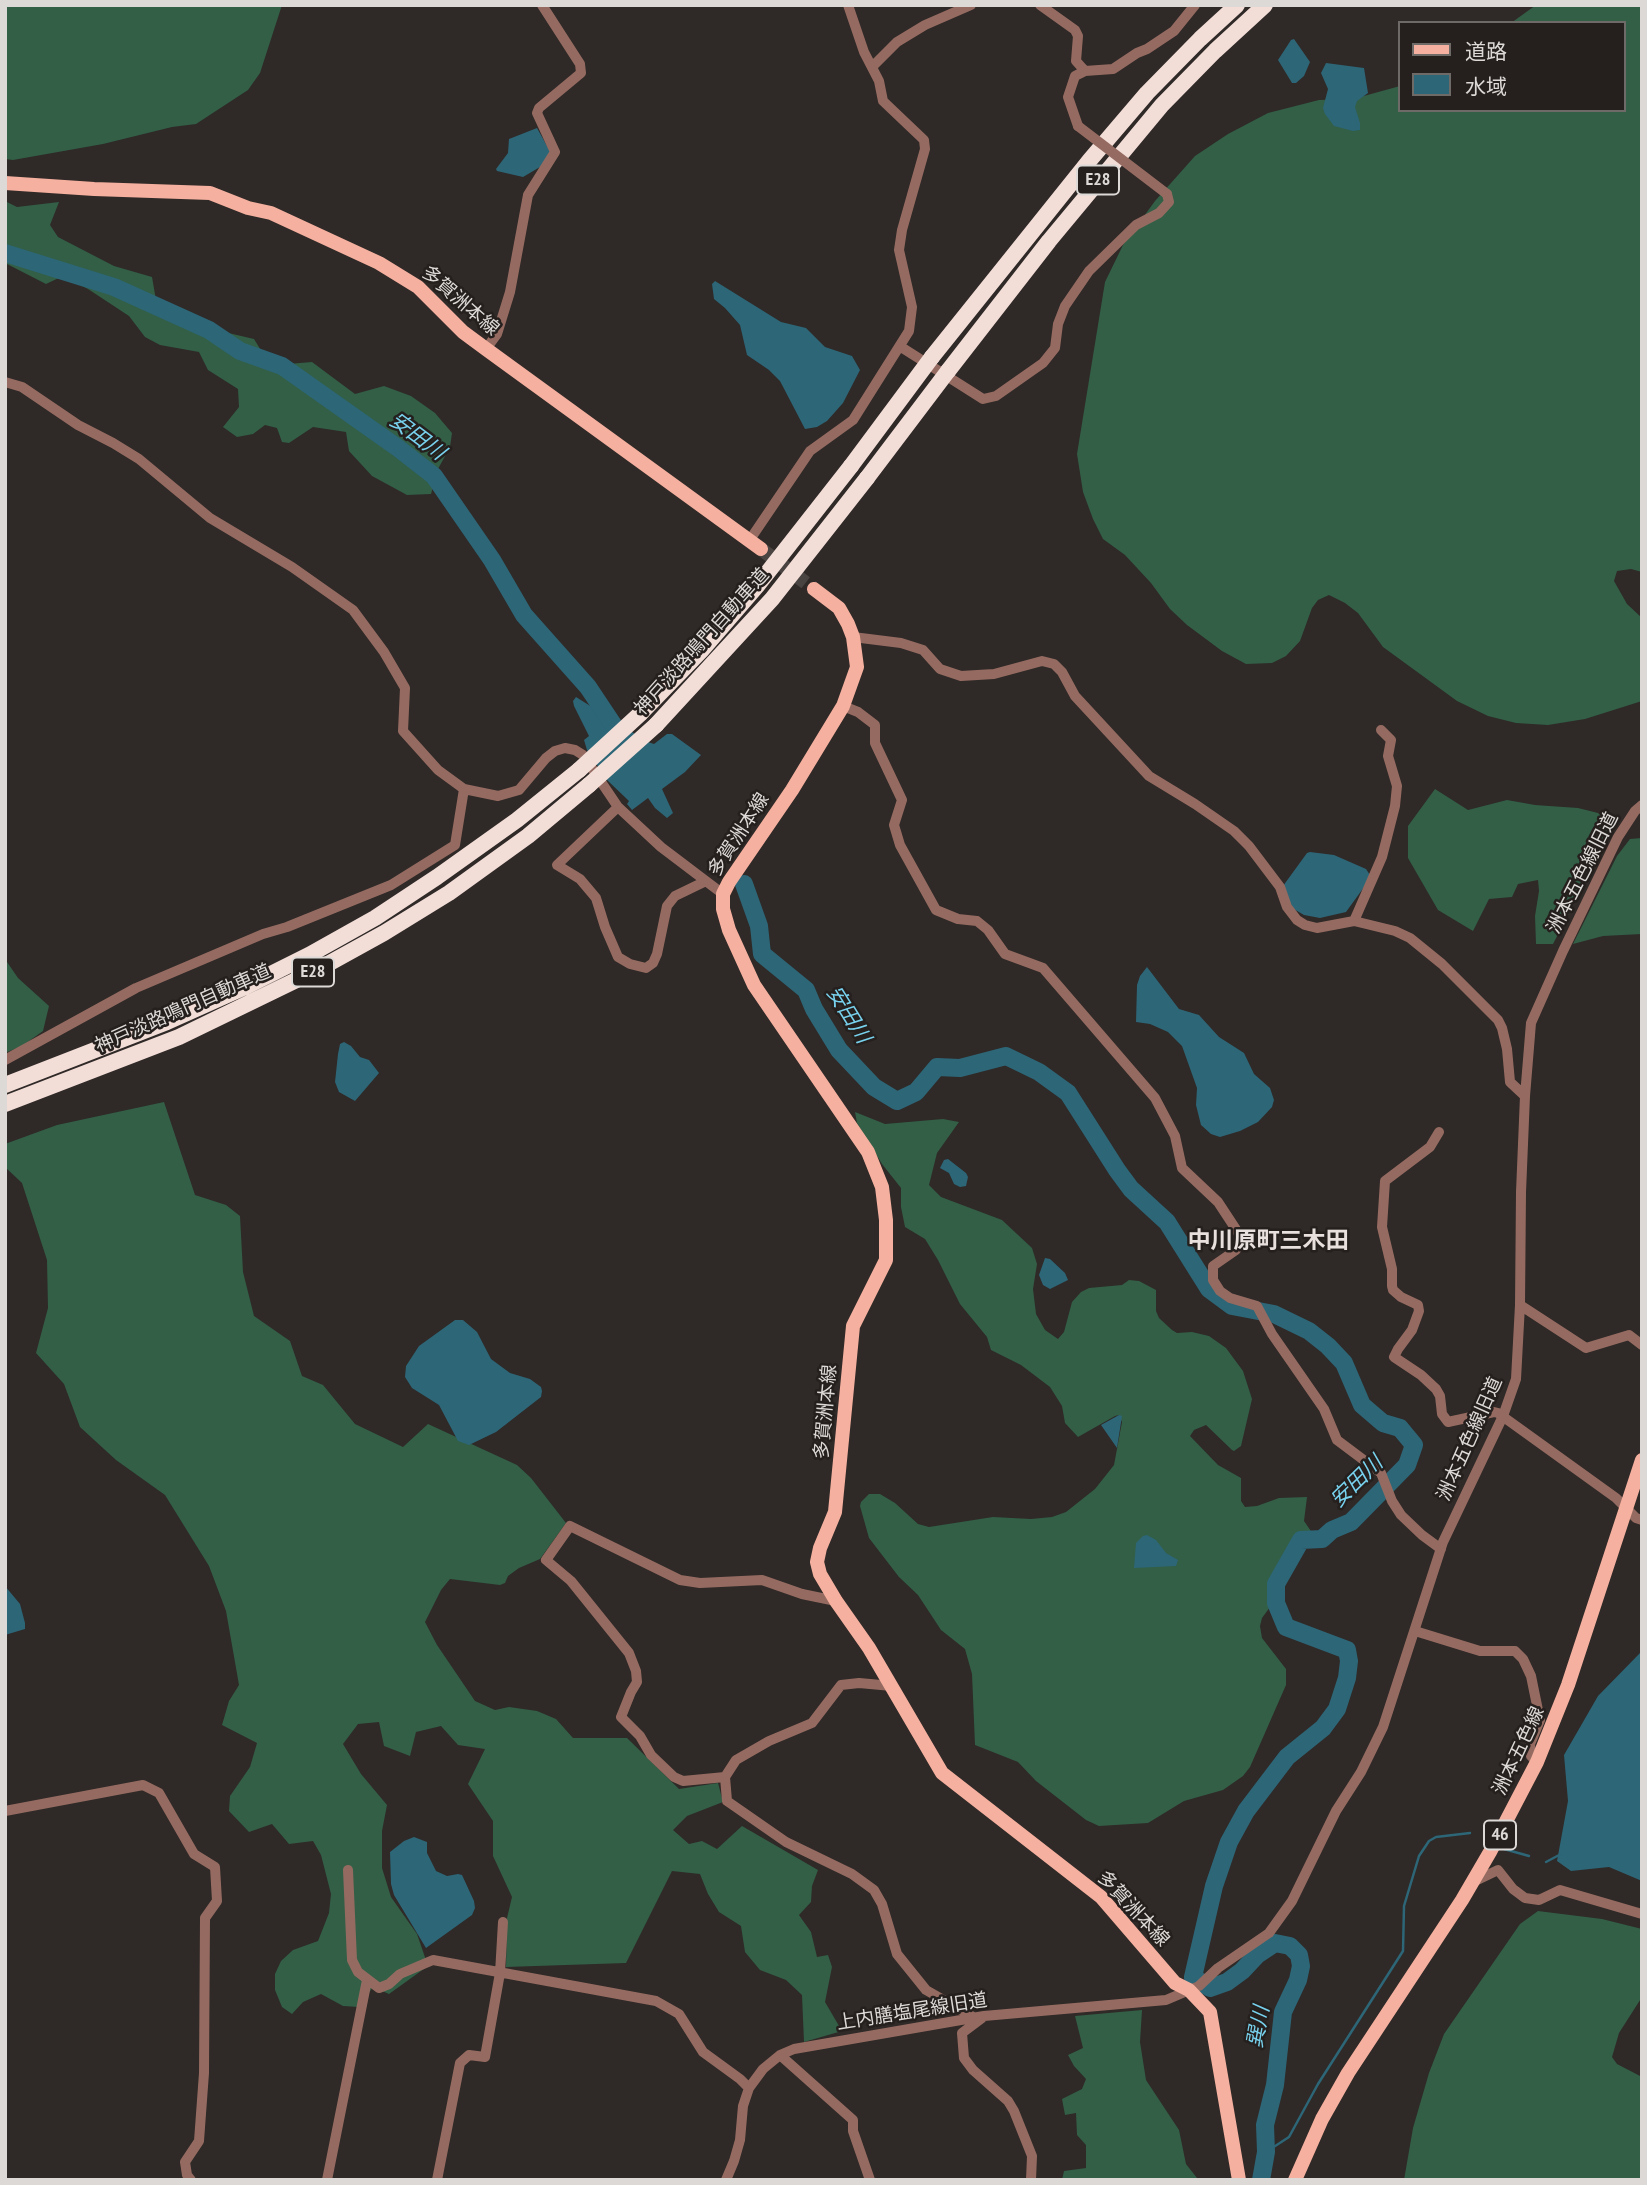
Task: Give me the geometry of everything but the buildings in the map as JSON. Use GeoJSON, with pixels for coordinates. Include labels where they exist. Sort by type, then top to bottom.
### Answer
{"type":"FeatureCollection","features":[{"type":"Feature","properties":{"kind":"highway","name":"神戸淡路鳴門自動車道"},"geometry":{"type":"LineString","coordinates":[[5,1085],[167,1022],[309,955],[375,918],[437,877],[517,820],[579,770],[641,713],[701,652],[749,596],[932,357],[1072,181],[1147,93],[1237,5]]}},
{"type":"Feature","properties":{"kind":"highway","name":"神戸淡路鳴門自動車道"},"geometry":{"type":"LineString","coordinates":[[5,1104],[179,1037],[317,970],[384,933],[449,892],[528,836],[589,785],[656,725],[772,599],[1049,241],[1162,105],[1265,5]]}},
{"type":"Feature","properties":{"kind":"main road","name":"多賀洲本線"},"geometry":{"type":"LineString","coordinates":[[5,183],[210,193],[248,208],[271,213],[379,263],[418,287],[463,332],[755,545]]}},
{"type":"Feature","properties":{"kind":"main road","name":"多賀洲本線"},"geometry":{"type":"LineString","coordinates":[[814,589],[839,608],[853,637],[857,667],[843,706],[792,790],[729,882],[723,894],[723,909],[729,930],[754,985],[868,1152],[882,1188],[886,1220],[886,1260],[853,1326],[835,1512],[820,1548],[817,1562],[820,1574],[869,1648],[942,1773],[1101,1897],[1175,1983],[1194,1988],[1210,2012],[1214,2026],[1239,2180]]}},
{"type":"Feature","properties":{"kind":"main road","name":"洲本五色線"},"geometry":{"type":"LineString","coordinates":[[1295,2180],[1322,2119],[1348,2073],[1473,1882],[1537,1762],[1569,1685],[1642,1460]]}},
{"type":"Feature","properties":{"kind":"street"},"geometry":{"type":"LineString","coordinates":[[486,349],[497,334],[510,292],[528,195],[555,152],[537,113],[539,108],[581,73],[580,64],[542,5]]}},
{"type":"Feature","properties":{"kind":"street"},"geometry":{"type":"LineString","coordinates":[[755,545],[810,452],[853,420],[909,331],[912,307],[899,250],[925,149],[923,140],[883,101],[879,81],[855,28],[848,5]]}},
{"type":"Feature","properties":{"kind":"street"},"geometry":{"type":"LineString","coordinates":[[872,67],[897,42],[925,25],[971,5]]}},
{"type":"Feature","properties":{"kind":"street"},"geometry":{"type":"LineString","coordinates":[[1040,5],[1074,30],[1077,36],[1076,61],[1085,71]]}},
{"type":"Feature","properties":{"kind":"street"},"geometry":{"type":"LineString","coordinates":[[901,347],[983,399],[996,396],[1044,363],[1055,348],[1058,324],[1065,306],[1089,271],[1136,225],[1158,213],[1170,202],[1167,194],[1079,125],[1068,97],[1075,76],[1085,71],[1113,69],[1147,49],[1174,31],[1195,5]]}},
{"type":"Feature","properties":{"kind":"street"},"geometry":{"type":"LineString","coordinates":[[5,382],[22,387],[78,425],[139,460],[210,518],[292,567],[353,610],[384,652],[405,688],[403,731],[438,771],[464,789],[498,796],[519,790],[555,751],[565,748],[575,750],[583,755],[618,807],[661,847],[723,894]]}},
{"type":"Feature","properties":{"kind":"street"},"geometry":{"type":"LineString","coordinates":[[853,637],[901,643],[923,650],[940,669],[961,676],[994,674],[1042,662],[1054,664],[1062,672],[1075,696],[1149,776],[1234,831],[1249,846],[1280,887],[1287,907],[1297,920],[1317,928],[1354,921],[1395,931],[1410,938],[1442,964],[1491,1012],[1505,1036],[1510,1082],[1525,1096]]}},
{"type":"Feature","properties":{"kind":"street"},"geometry":{"type":"LineString","coordinates":[[843,706],[858,712],[875,725],[875,743],[902,800],[894,825],[900,845],[936,910],[958,919],[977,921],[988,930],[1004,954],[1043,968],[1155,1098],[1175,1136],[1182,1168],[1218,1202],[1239,1234],[1236,1250],[1213,1266],[1213,1280],[1220,1291],[1230,1298],[1257,1306],[1272,1334],[1324,1409],[1336,1440],[1378,1469],[1392,1502],[1401,1515],[1441,1549]]}},
{"type":"Feature","properties":{"kind":"street"},"geometry":{"type":"LineString","coordinates":[[1354,921],[1382,857],[1395,806],[1397,786],[1388,756],[1391,740],[1381,730]]}},
{"type":"Feature","properties":{"kind":"street"},"geometry":{"type":"LineString","coordinates":[[5,1059],[135,988],[391,884],[455,845],[464,789]]}},
{"type":"Feature","properties":{"kind":"street","name":"洲本五色線旧道"},"geometry":{"type":"LineString","coordinates":[[1194,1988],[1269,1933],[1292,1902],[1336,1811],[1361,1772],[1383,1727],[1441,1549],[1503,1416],[1516,1379],[1521,1192],[1530,1030],[1563,951],[1618,838],[1635,811],[1642,805]]}},
{"type":"Feature","properties":{"kind":"street"},"geometry":{"type":"LineString","coordinates":[[618,807],[557,865],[580,879],[596,898],[618,957],[630,964],[646,968],[653,963],[667,906],[675,896],[706,881]]}},
{"type":"Feature","properties":{"kind":"street"},"geometry":{"type":"LineString","coordinates":[[1439,1132],[1430,1147],[1385,1181],[1381,1227],[1392,1269],[1393,1290],[1418,1305],[1419,1311],[1412,1331],[1394,1357],[1421,1375],[1436,1390],[1440,1396],[1442,1414],[1448,1422],[1494,1412],[1503,1416],[1642,1520]]}},
{"type":"Feature","properties":{"kind":"street"},"geometry":{"type":"LineString","coordinates":[[1520,1305],[1586,1348],[1594,1348],[1629,1335],[1642,1345]]}},
{"type":"Feature","properties":{"kind":"street"},"geometry":{"type":"LineString","coordinates":[[725,1777],[683,1781],[674,1777],[651,1755],[640,1736],[621,1717],[637,1682],[629,1653],[571,1581],[547,1560],[570,1526],[680,1580],[700,1583],[762,1580],[802,1594],[836,1601]]}},
{"type":"Feature","properties":{"kind":"street"},"geometry":{"type":"LineString","coordinates":[[1415,1631],[1480,1651],[1515,1651],[1523,1659],[1531,1676],[1540,1720],[1530,1744],[1531,1756],[1537,1762]]}},
{"type":"Feature","properties":{"kind":"street"},"geometry":{"type":"LineString","coordinates":[[892,1686],[859,1683],[841,1685],[812,1723],[769,1741],[736,1760],[725,1777],[727,1801],[786,1843],[852,1874],[874,1889],[882,1904],[897,1954],[926,1990],[979,2017],[962,2033],[964,2059],[1008,2101],[1014,2111],[1031,2156],[1031,2180]]}},
{"type":"Feature","properties":{"kind":"street"},"geometry":{"type":"LineString","coordinates":[[5,1811],[144,1785],[159,1793],[194,1854],[215,1867],[217,1901],[205,1918],[204,2073],[199,2141],[185,2162],[187,2175],[191,2180]]}},
{"type":"Feature","properties":{"kind":"street"},"geometry":{"type":"LineString","coordinates":[[348,1870],[352,1960],[358,1972],[379,1988],[389,1984],[400,1974],[433,1960],[656,2001],[678,2014],[704,2052],[749,2088]]}},
{"type":"Feature","properties":{"kind":"street"},"geometry":{"type":"LineString","coordinates":[[1473,1882],[1498,1870],[1513,1889],[1525,1898],[1539,1900],[1560,1890],[1642,1914]]}},
{"type":"Feature","properties":{"kind":"street"},"geometry":{"type":"LineString","coordinates":[[438,2180],[460,2063],[469,2055],[485,2057],[500,1973],[503,1923]]}},
{"type":"Feature","properties":{"kind":"street"},"geometry":{"type":"LineString","coordinates":[[327,2180],[367,1980]]}},
{"type":"Feature","properties":{"kind":"street","name":"上内膳塩尾線旧道"},"geometry":{"type":"LineString","coordinates":[[726,2180],[740,2140],[743,2106],[749,2088],[763,2069],[780,2055],[794,2049],[979,2017],[1166,2000],[1194,1988]]}},
{"type":"Feature","properties":{"kind":"street"},"geometry":{"type":"LineString","coordinates":[[780,2055],[853,2120],[853,2132],[870,2180]]}},
{"type":"Feature","properties":{"kind":"green space"},"geometry":{"type":"Polygon","coordinates":[[[5,5],[282,5],[260,73],[248,90],[196,124],[13,160],[5,159],[5,5]]]}},
{"type":"Feature","properties":{"kind":"green space"},"geometry":{"type":"Polygon","coordinates":[[[1536,5],[1642,5],[1642,572],[1631,569],[1617,571],[1614,581],[1627,604],[1642,618],[1642,701],[1585,719],[1548,725],[1516,723],[1488,716],[1457,701],[1383,647],[1358,613],[1329,595],[1318,600],[1312,608],[1300,641],[1286,656],[1272,663],[1246,664],[1222,651],[1170,609],[1125,555],[1103,539],[1083,492],[1077,454],[1105,282],[1123,245],[1155,201],[1195,156],[1228,134],[1268,113],[1319,100],[1353,99],[1398,87],[1398,112],[1626,112],[1626,21],[1514,21],[1536,5]]]}},
{"type":"Feature","properties":{"kind":"green space"},"geometry":{"type":"Polygon","coordinates":[[[5,201],[17,207],[59,202],[50,225],[58,237],[114,266],[152,277],[156,300],[164,313],[190,324],[254,339],[262,352],[288,364],[312,362],[355,394],[384,386],[411,396],[435,413],[452,433],[450,447],[438,469],[431,494],[407,495],[372,476],[349,451],[346,432],[313,427],[289,443],[282,442],[277,428],[265,425],[253,434],[237,437],[223,427],[239,407],[238,389],[208,370],[199,352],[160,345],[145,337],[129,316],[63,276],[46,284],[5,263],[5,201]]]}},
{"type":"Feature","properties":{"kind":"green space"},"geometry":{"type":"Polygon","coordinates":[[[1435,789],[1468,810],[1507,800],[1578,808],[1598,813],[1613,827],[1553,944],[1536,944],[1538,880],[1518,884],[1512,897],[1489,899],[1473,931],[1438,910],[1408,858],[1408,826],[1435,789]]]}},
{"type":"Feature","properties":{"kind":"green space"},"geometry":{"type":"Polygon","coordinates":[[[1642,838],[1642,934],[1603,936],[1573,944],[1617,856],[1630,839],[1642,838]]]}},
{"type":"Feature","properties":{"kind":"green space"},"geometry":{"type":"Polygon","coordinates":[[[5,959],[18,978],[49,1006],[43,1031],[22,1046],[5,1053],[5,959]]]}},
{"type":"Feature","properties":{"kind":"green space"},"geometry":{"type":"Polygon","coordinates":[[[164,1102],[195,1195],[226,1205],[240,1216],[243,1272],[254,1316],[290,1341],[302,1376],[323,1385],[355,1424],[403,1447],[428,1424],[517,1465],[531,1478],[566,1523],[540,1559],[519,1568],[508,1576],[505,1583],[500,1585],[450,1579],[441,1590],[425,1622],[437,1645],[475,1701],[495,1710],[509,1707],[537,1711],[556,1719],[573,1738],[627,1738],[679,1789],[718,1783],[723,1802],[687,1816],[673,1830],[689,1844],[702,1841],[717,1849],[742,1826],[818,1870],[812,1886],[811,1902],[799,1915],[811,1932],[817,1957],[828,1955],[832,1967],[825,2002],[842,2031],[804,2042],[802,1995],[786,1980],[760,1970],[745,1952],[741,1926],[719,1912],[700,1874],[672,1871],[626,1963],[506,1967],[507,1918],[512,1897],[493,1856],[493,1821],[468,1784],[485,1749],[458,1745],[441,1726],[416,1732],[410,1756],[384,1746],[379,1722],[358,1724],[343,1744],[361,1774],[387,1805],[382,1831],[382,1868],[391,1897],[417,1934],[428,1966],[389,1994],[373,1987],[359,2007],[343,2006],[321,1994],[303,2002],[292,2014],[282,2007],[275,1990],[275,1974],[281,1961],[293,1950],[318,1941],[329,1913],[331,1894],[321,1855],[313,1841],[289,1844],[272,1824],[249,1832],[229,1811],[230,1796],[250,1767],[257,1743],[222,1725],[229,1701],[239,1685],[226,1611],[209,1566],[165,1495],[116,1460],[80,1427],[64,1384],[36,1353],[48,1308],[47,1260],[22,1183],[5,1167],[5,1144],[57,1125],[164,1102]]]}},
{"type":"Feature","properties":{"kind":"green space"},"geometry":{"type":"Polygon","coordinates":[[[855,1112],[885,1124],[943,1119],[959,1122],[937,1153],[929,1185],[941,1197],[1002,1220],[1032,1248],[1037,1264],[1033,1289],[1036,1314],[1045,1330],[1058,1339],[1064,1332],[1072,1302],[1081,1292],[1089,1288],[1122,1285],[1129,1280],[1139,1281],[1156,1290],[1156,1311],[1159,1318],[1172,1330],[1177,1333],[1192,1332],[1209,1336],[1226,1348],[1243,1371],[1252,1399],[1241,1446],[1232,1450],[1206,1425],[1194,1430],[1190,1436],[1218,1465],[1241,1478],[1241,1501],[1245,1507],[1257,1506],[1279,1498],[1307,1497],[1304,1521],[1313,1534],[1299,1537],[1278,1571],[1271,1592],[1273,1603],[1262,1618],[1260,1626],[1262,1638],[1286,1669],[1286,1685],[1250,1767],[1243,1776],[1223,1790],[1184,1801],[1148,1823],[1099,1826],[1086,1820],[1036,1781],[1018,1762],[975,1745],[972,1674],[965,1649],[941,1630],[918,1595],[899,1577],[869,1538],[861,1502],[869,1494],[880,1494],[895,1503],[918,1524],[929,1527],[993,1517],[1052,1517],[1066,1512],[1095,1489],[1114,1465],[1122,1422],[1119,1415],[1115,1416],[1078,1437],[1065,1423],[1062,1406],[1050,1387],[1021,1365],[991,1350],[987,1337],[960,1304],[925,1239],[905,1227],[901,1188],[882,1164],[857,1123],[855,1112]]]}},
{"type":"Feature","properties":{"kind":"green space"},"geometry":{"type":"Polygon","coordinates":[[[1538,1911],[1602,1919],[1642,1929],[1642,1997],[1619,2033],[1612,2057],[1617,2064],[1642,2077],[1642,2180],[1404,2180],[1413,2128],[1444,2034],[1520,1924],[1538,1911]]]}},
{"type":"Feature","properties":{"kind":"green space"},"geometry":{"type":"Polygon","coordinates":[[[1142,2010],[1140,2042],[1146,2080],[1179,2130],[1186,2164],[1197,2178],[1202,2180],[1062,2180],[1064,2171],[1086,2168],[1086,2145],[1077,2135],[1076,2113],[1065,2115],[1062,2099],[1082,2089],[1086,2079],[1068,2055],[1083,2048],[1075,2016],[1142,2010]]]}},
{"type":"Feature","properties":{"kind":"water"},"geometry":{"type":"Polygon","coordinates":[[[1294,39],[1310,62],[1304,76],[1292,83],[1278,60],[1294,39]]]}},
{"type":"Feature","properties":{"kind":"water"},"geometry":{"type":"Polygon","coordinates":[[[1326,63],[1364,68],[1368,93],[1357,101],[1355,107],[1360,130],[1334,126],[1325,114],[1323,108],[1328,89],[1321,73],[1326,63]]]}},
{"type":"Feature","properties":{"kind":"water"},"geometry":{"type":"Polygon","coordinates":[[[537,128],[551,153],[540,167],[523,177],[497,171],[508,153],[509,139],[537,128]]]}},
{"type":"Feature","properties":{"kind":"water"},"geometry":{"type":"Polygon","coordinates":[[[715,281],[781,322],[806,328],[825,347],[852,356],[860,370],[843,403],[827,421],[817,427],[805,429],[780,381],[747,355],[740,325],[714,299],[712,284],[715,281]]]}},
{"type":"Feature","properties":{"kind":"water"},"geometry":{"type":"Polygon","coordinates":[[[576,697],[648,742],[654,744],[667,734],[672,734],[701,755],[685,772],[662,789],[673,813],[667,818],[648,798],[632,810],[627,804],[629,801],[607,780],[587,750],[584,740],[589,736],[574,706],[576,697]]]}},
{"type":"Feature","properties":{"kind":"water"},"geometry":{"type":"Polygon","coordinates":[[[1310,852],[1334,855],[1366,869],[1370,875],[1346,912],[1320,918],[1304,915],[1292,908],[1283,886],[1310,852]]]}},
{"type":"Feature","properties":{"kind":"water"},"geometry":{"type":"Polygon","coordinates":[[[1147,967],[1179,1009],[1199,1015],[1219,1037],[1244,1053],[1254,1074],[1270,1088],[1274,1100],[1272,1107],[1258,1122],[1220,1137],[1211,1134],[1201,1125],[1196,1105],[1197,1088],[1182,1046],[1168,1032],[1150,1024],[1136,1022],[1137,985],[1147,967]]]}},
{"type":"Feature","properties":{"kind":"water"},"geometry":{"type":"Polygon","coordinates":[[[344,1042],[360,1057],[369,1060],[379,1073],[355,1101],[339,1092],[335,1082],[340,1044],[344,1042]]]}},
{"type":"Feature","properties":{"kind":"water"},"geometry":{"type":"Polygon","coordinates":[[[948,1159],[966,1173],[966,1186],[954,1184],[949,1173],[940,1168],[944,1160],[948,1159]]]}},
{"type":"Feature","properties":{"kind":"water"},"geometry":{"type":"Polygon","coordinates":[[[1045,1258],[1050,1259],[1065,1273],[1068,1280],[1050,1289],[1043,1285],[1039,1275],[1045,1258]]]}},
{"type":"Feature","properties":{"kind":"water"},"geometry":{"type":"Polygon","coordinates":[[[455,1320],[463,1320],[477,1332],[491,1359],[510,1373],[530,1379],[541,1387],[542,1391],[541,1397],[496,1432],[469,1445],[458,1441],[439,1405],[412,1388],[405,1377],[406,1366],[419,1346],[455,1320]]]}},
{"type":"Feature","properties":{"kind":"water"},"geometry":{"type":"Polygon","coordinates":[[[1119,1415],[1122,1416],[1117,1448],[1101,1425],[1119,1415]]]}},
{"type":"Feature","properties":{"kind":"water"},"geometry":{"type":"Polygon","coordinates":[[[1147,1535],[1178,1560],[1176,1566],[1134,1568],[1136,1543],[1147,1535]]]}},
{"type":"Feature","properties":{"kind":"water"},"geometry":{"type":"Polygon","coordinates":[[[5,1586],[20,1604],[25,1629],[5,1635],[5,1586]]]}},
{"type":"Feature","properties":{"kind":"water"},"geometry":{"type":"Polygon","coordinates":[[[1642,1594],[1642,1881],[1609,1867],[1571,1871],[1557,1861],[1568,1801],[1564,1755],[1598,1696],[1640,1653],[1642,1594]]]}},
{"type":"Feature","properties":{"kind":"water"},"geometry":{"type":"Polygon","coordinates":[[[414,1837],[427,1842],[427,1853],[436,1871],[447,1876],[462,1875],[475,1908],[472,1915],[426,1948],[394,1895],[391,1884],[390,1852],[414,1837]]]}},
{"type":"Feature","properties":{"kind":"waterway","name":"安田川"},"geometry":{"type":"LineString","coordinates":[[5,253],[114,287],[209,330],[240,351],[282,366],[434,476],[492,560],[524,615],[588,687],[620,735]]}},
{"type":"Feature","properties":{"kind":"waterway","name":"安田川"},"geometry":{"type":"LineString","coordinates":[[744,884],[759,926],[762,954],[806,990],[814,1009],[839,1050],[874,1087],[897,1101],[916,1092],[937,1067],[960,1068],[1006,1056],[1039,1072],[1068,1093],[1117,1170],[1131,1189],[1167,1222],[1209,1289],[1232,1306],[1274,1314],[1309,1331],[1344,1363],[1362,1405],[1383,1423],[1400,1428],[1414,1445],[1407,1465],[1351,1522],[1332,1530],[1322,1539],[1301,1540],[1276,1584],[1276,1603],[1286,1627],[1347,1650],[1347,1678],[1337,1709],[1323,1728],[1287,1757],[1246,1811],[1229,1842],[1214,1886],[1193,1977],[1210,1988],[1227,1982],[1275,1943],[1290,1946],[1299,1955],[1301,1966],[1298,1980],[1283,2012],[1275,2085],[1265,2125],[1266,2152],[1261,2180]]}},
{"type":"Feature","properties":{"kind":"waterway"},"geometry":{"type":"LineString","coordinates":[[1266,2152],[1289,2137],[1318,2084],[1403,1951],[1404,1906],[1419,1856],[1429,1841],[1436,1837],[1470,1833]]}},
{"type":"Feature","properties":{"kind":"waterway"},"geometry":{"type":"LineString","coordinates":[[1504,1849],[1529,1856]]}},
{"type":"Feature","properties":{"kind":"waterway"},"geometry":{"type":"LineString","coordinates":[[1546,1862],[1561,1854]]}},
{"type":"Feature","properties":{"kind":"tunnel"},"geometry":{"type":"LineString","coordinates":[[761,549],[814,589]]}},
{"type":"Feature","properties":{"kind":"district","name":"中川原町三木田"},"geometry":{"type":"Point","coordinates":[1268,1241]}},
{"type":"Feature","properties":{"kind":"water label","name":"巽川"},"geometry":{"type":"Point","coordinates":[1259,2027]}}]}
